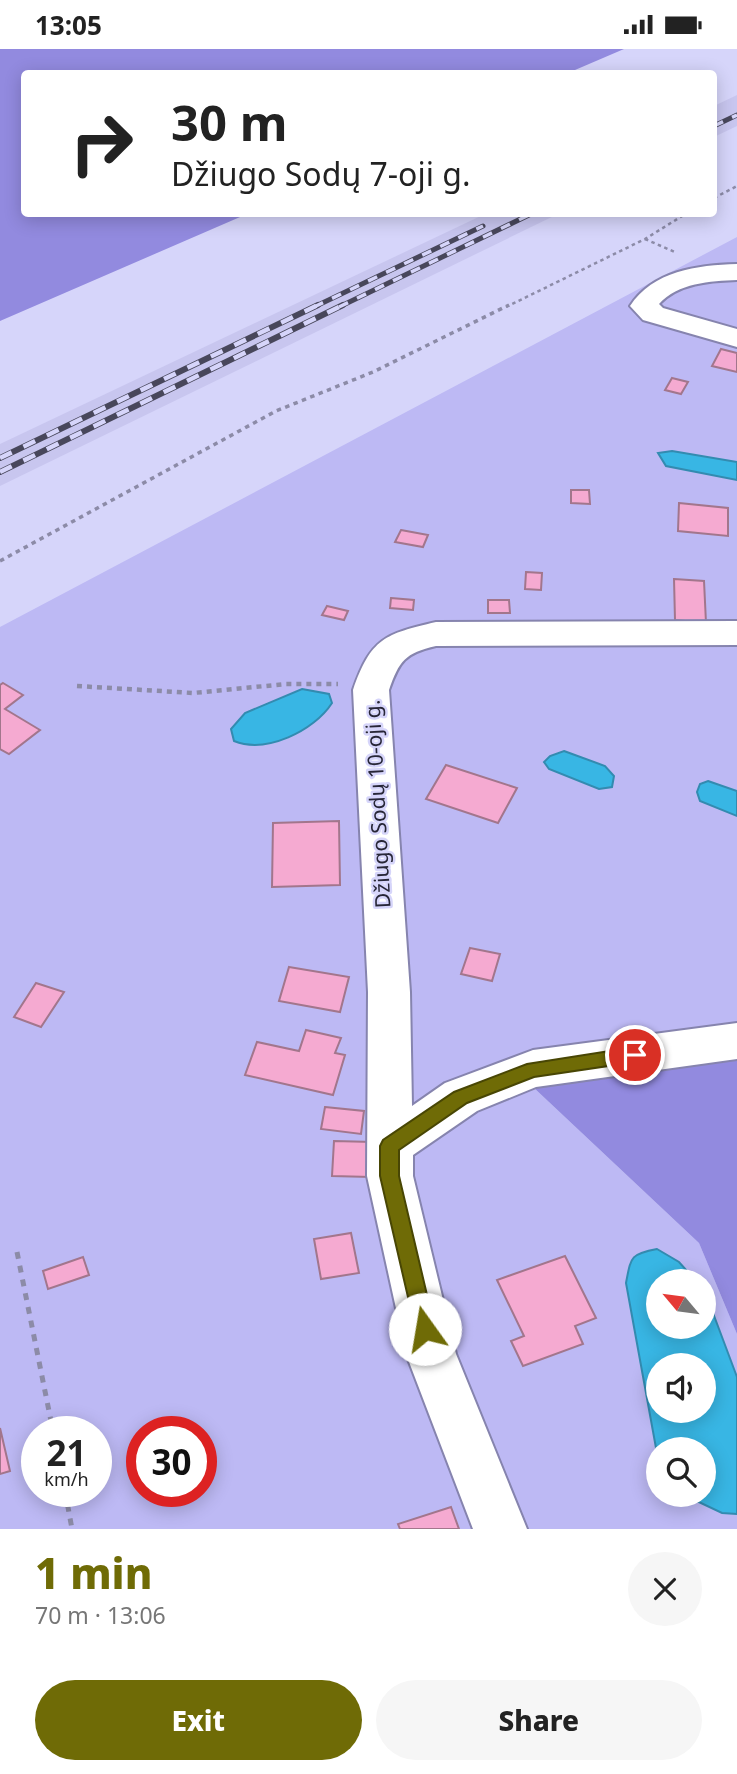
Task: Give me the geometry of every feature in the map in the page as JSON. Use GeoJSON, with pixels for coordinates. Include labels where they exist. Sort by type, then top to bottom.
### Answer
{"type":"FeatureCollection","features":[{"type":"Feature","properties":{"kind":"street"},"geometry":{"type":"LineString","coordinates":[[737,272],[698,275],[666,286],[654,292],[644,306],[653,314],[737,338]]}},
{"type":"Feature","properties":{"kind":"street","name":"Džiugo Sodų 10-oji g."},"geometry":{"type":"LineString","coordinates":[[500,1529],[431,1354],[390,1176],[389,992],[371,690],[382,658],[394,648],[411,640],[436,634],[737,633]]}},
{"type":"Feature","properties":{"kind":"street"},"geometry":{"type":"LineString","coordinates":[[390,1146],[461,1097],[533,1069],[737,1041]]}},
{"type":"Feature","properties":{"kind":"path"},"geometry":{"type":"LineString","coordinates":[[717,196],[737,186]]}},
{"type":"Feature","properties":{"kind":"path"},"geometry":{"type":"LineString","coordinates":[[0,561],[276,411],[373,372],[645,239],[681,217]]}},
{"type":"Feature","properties":{"kind":"path"},"geometry":{"type":"LineString","coordinates":[[77,686],[192,693],[324,682],[371,690]]}},
{"type":"Feature","properties":{"kind":"path"},"geometry":{"type":"LineString","coordinates":[[17,1252],[50,1416]]}},
{"type":"Feature","properties":{"kind":"path"},"geometry":{"type":"LineString","coordinates":[[68,1507],[72,1529]]}},
{"type":"Feature","properties":{"kind":"shaded area"},"geometry":{"type":"Polygon","coordinates":[[[0,49],[624,49],[575,70],[21,70],[21,217],[240,217],[0,321],[0,49]]]}},
{"type":"Feature","properties":{"kind":"shaded area"},"geometry":{"type":"Polygon","coordinates":[[[737,95],[737,126],[717,136],[717,105],[737,95]]]}},
{"type":"Feature","properties":{"kind":"shaded area"},"geometry":{"type":"Polygon","coordinates":[[[479,217],[552,217],[0,486],[0,444],[479,217]]]}},
{"type":"Feature","properties":{"kind":"shaded area"},"geometry":{"type":"Polygon","coordinates":[[[737,237],[737,1052],[534,1088],[699,1243],[710,1269],[646,1269],[646,1339],[716,1339],[716,1284],[737,1334],[737,1529],[0,1529],[0,627],[737,237]]]}},
{"type":"Feature","properties":{"kind":"shaded area"},"geometry":{"type":"Polygon","coordinates":[[[737,1052],[737,1334],[716,1284],[716,1269],[710,1269],[699,1243],[533,1087],[737,1052]]]}},
{"type":"Feature","properties":{"kind":"water"},"geometry":{"type":"Polygon","coordinates":[[[672,451],[737,462],[737,480],[666,466],[658,453],[672,451]]]}},
{"type":"Feature","properties":{"kind":"water"},"geometry":{"type":"Polygon","coordinates":[[[302,689],[329,694],[332,703],[314,723],[274,742],[247,744],[234,741],[231,729],[245,713],[302,689]]]}},
{"type":"Feature","properties":{"kind":"water"},"geometry":{"type":"Polygon","coordinates":[[[564,751],[605,766],[614,776],[612,787],[599,789],[549,769],[544,762],[550,756],[564,751]]]}},
{"type":"Feature","properties":{"kind":"water"},"geometry":{"type":"Polygon","coordinates":[[[708,781],[737,791],[737,816],[700,801],[697,792],[700,784],[708,781]]]}},
{"type":"Feature","properties":{"kind":"water"},"geometry":{"type":"Polygon","coordinates":[[[657,1249],[685,1269],[646,1269],[646,1339],[716,1339],[716,1321],[737,1377],[737,1514],[722,1513],[709,1507],[716,1507],[716,1437],[654,1437],[651,1423],[716,1423],[716,1353],[646,1353],[646,1393],[626,1283],[629,1267],[637,1255],[657,1249]]]}},
{"type":"Feature","properties":{"kind":"building"},"geometry":{"type":"Polygon","coordinates":[[[721,349],[737,353],[737,372],[712,366],[721,349]]]}},
{"type":"Feature","properties":{"kind":"building"},"geometry":{"type":"Polygon","coordinates":[[[672,378],[688,382],[681,394],[665,390],[672,378]]]}},
{"type":"Feature","properties":{"kind":"building"},"geometry":{"type":"Polygon","coordinates":[[[571,490],[589,490],[590,504],[571,503],[571,490]]]}},
{"type":"Feature","properties":{"kind":"building"},"geometry":{"type":"Polygon","coordinates":[[[679,503],[728,508],[728,536],[678,531],[679,503]]]}},
{"type":"Feature","properties":{"kind":"building"},"geometry":{"type":"Polygon","coordinates":[[[401,530],[428,535],[423,547],[395,542],[401,530]]]}},
{"type":"Feature","properties":{"kind":"building"},"geometry":{"type":"Polygon","coordinates":[[[526,572],[542,573],[541,590],[525,589],[526,572]]]}},
{"type":"Feature","properties":{"kind":"building"},"geometry":{"type":"Polygon","coordinates":[[[674,579],[704,581],[706,623],[675,620],[674,579]]]}},
{"type":"Feature","properties":{"kind":"building"},"geometry":{"type":"Polygon","coordinates":[[[391,598],[414,600],[413,610],[390,608],[391,598]]]}},
{"type":"Feature","properties":{"kind":"building"},"geometry":{"type":"Polygon","coordinates":[[[488,600],[509,600],[510,613],[488,613],[488,600]]]}},
{"type":"Feature","properties":{"kind":"building"},"geometry":{"type":"Polygon","coordinates":[[[327,606],[348,611],[344,620],[322,615],[327,606]]]}},
{"type":"Feature","properties":{"kind":"building"},"geometry":{"type":"Polygon","coordinates":[[[3,683],[23,695],[5,709],[40,730],[9,754],[0,749],[0,685],[3,683]]]}},
{"type":"Feature","properties":{"kind":"building"},"geometry":{"type":"Polygon","coordinates":[[[446,765],[517,788],[498,823],[426,799],[446,765]]]}},
{"type":"Feature","properties":{"kind":"building"},"geometry":{"type":"Polygon","coordinates":[[[339,821],[340,885],[272,887],[273,823],[339,821]]]}},
{"type":"Feature","properties":{"kind":"building"},"geometry":{"type":"Polygon","coordinates":[[[470,948],[500,954],[492,981],[461,974],[470,948]]]}},
{"type":"Feature","properties":{"kind":"building"},"geometry":{"type":"Polygon","coordinates":[[[289,967],[349,977],[340,1012],[279,1001],[289,967]]]}},
{"type":"Feature","properties":{"kind":"building"},"geometry":{"type":"Polygon","coordinates":[[[36,983],[64,992],[41,1027],[14,1017],[36,983]]]}},
{"type":"Feature","properties":{"kind":"building"},"geometry":{"type":"Polygon","coordinates":[[[306,1030],[341,1038],[335,1053],[345,1055],[333,1095],[245,1075],[257,1042],[299,1051],[306,1030]]]}},
{"type":"Feature","properties":{"kind":"building"},"geometry":{"type":"Polygon","coordinates":[[[325,1107],[364,1111],[361,1134],[321,1129],[325,1107]]]}},
{"type":"Feature","properties":{"kind":"building"},"geometry":{"type":"Polygon","coordinates":[[[334,1141],[373,1142],[371,1177],[332,1176],[334,1141]]]}},
{"type":"Feature","properties":{"kind":"building"},"geometry":{"type":"Polygon","coordinates":[[[351,1233],[359,1273],[321,1279],[314,1239],[351,1233]]]}},
{"type":"Feature","properties":{"kind":"building"},"geometry":{"type":"Polygon","coordinates":[[[565,1256],[596,1318],[575,1326],[583,1344],[523,1366],[511,1341],[524,1336],[497,1280],[565,1256]]]}},
{"type":"Feature","properties":{"kind":"building"},"geometry":{"type":"Polygon","coordinates":[[[83,1257],[89,1275],[48,1289],[43,1271],[83,1257]]]}},
{"type":"Feature","properties":{"kind":"building"},"geometry":{"type":"Polygon","coordinates":[[[0,1428],[10,1471],[0,1474],[0,1428]]]}},
{"type":"Feature","properties":{"kind":"building"},"geometry":{"type":"Polygon","coordinates":[[[451,1507],[459,1529],[400,1529],[398,1524],[451,1507]]]}},
{"type":"Feature","properties":{"kind":"railway"},"geometry":{"type":"LineString","coordinates":[[717,125],[737,115]]}},
{"type":"Feature","properties":{"kind":"railway"},"geometry":{"type":"LineString","coordinates":[[339,307],[525,217]]}},
{"type":"Feature","properties":{"kind":"railway"},"geometry":{"type":"LineString","coordinates":[[314,307],[483,226]]}},
{"type":"Feature","properties":{"kind":"railway"},"geometry":{"type":"LineString","coordinates":[[0,458],[318,305]]}},
{"type":"Feature","properties":{"kind":"railway"},"geometry":{"type":"LineString","coordinates":[[0,472],[343,305]]}},
{"type":"Feature","properties":{"kind":"route"},"geometry":{"type":"LineString","coordinates":[[425,1329],[390,1176],[390,1146],[461,1097],[533,1069],[635,1055]]}}]}
